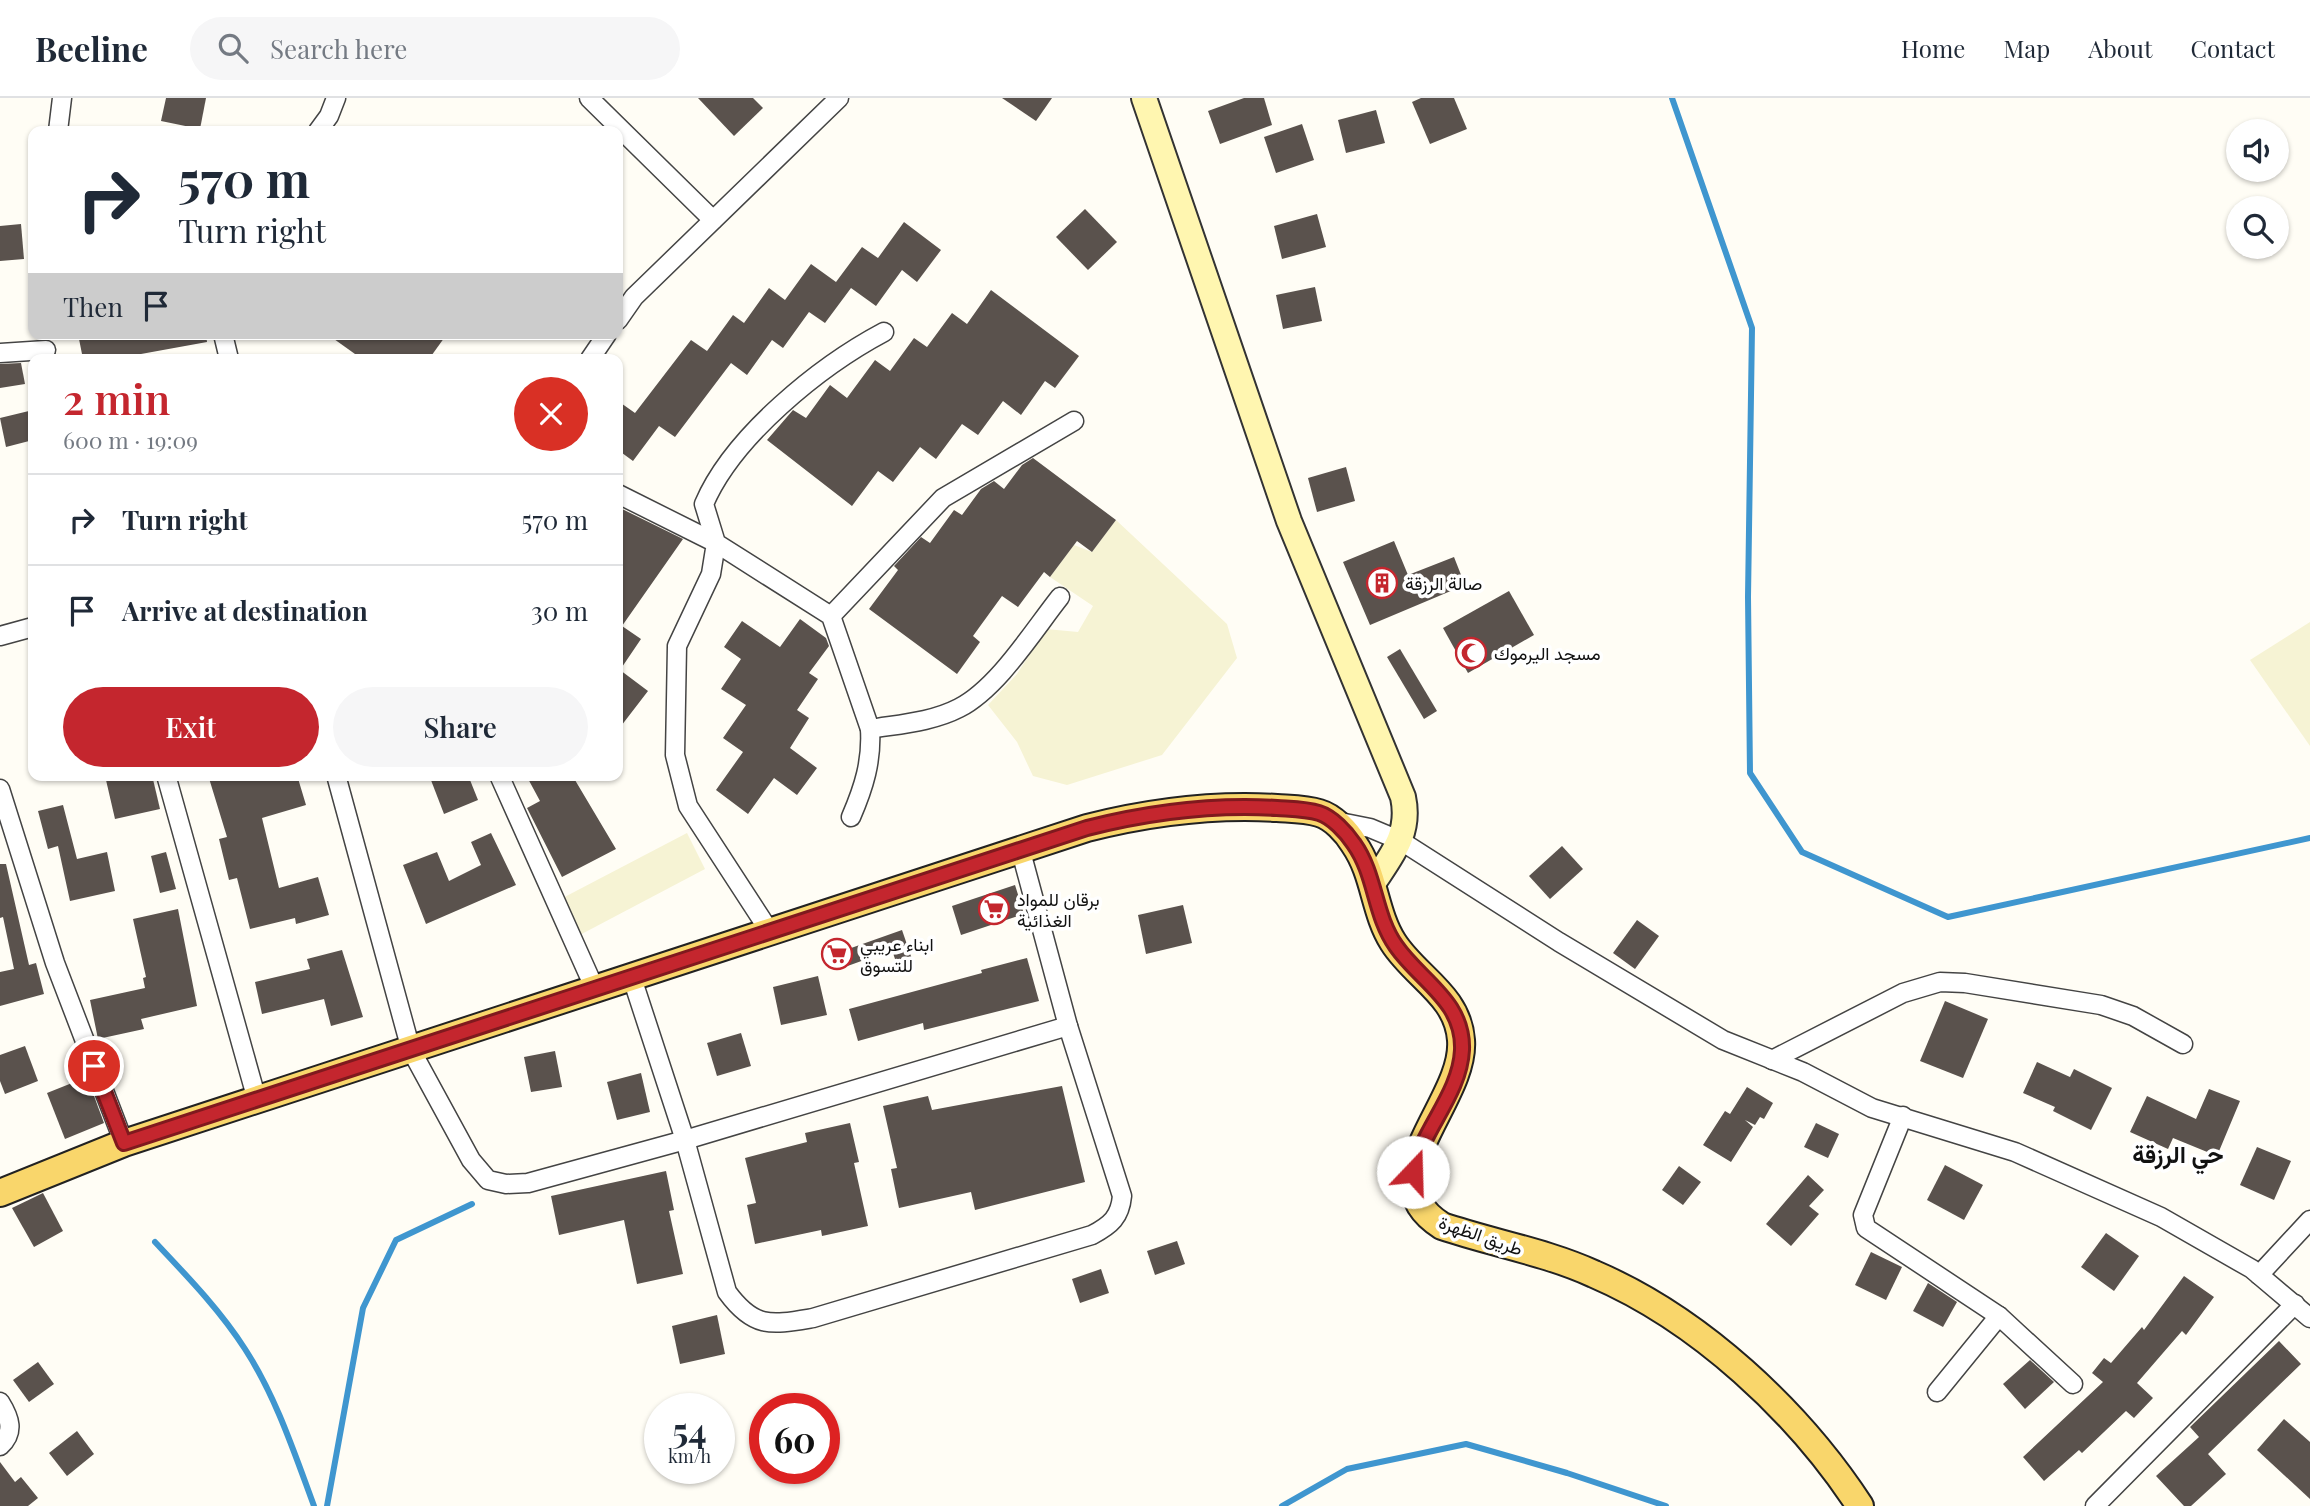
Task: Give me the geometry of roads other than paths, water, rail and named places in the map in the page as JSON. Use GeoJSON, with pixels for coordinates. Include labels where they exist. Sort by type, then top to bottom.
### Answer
{"type":"FeatureCollection","features":[{"type":"Feature","properties":{"kind":"main road"},"geometry":{"type":"LineString","coordinates":[[2,1185],[594,987],[632,978],[1020,848],[1121,819],[1190,808],[1288,809],[1320,813],[1332,821]]}},
{"type":"Feature","properties":{"kind":"main road","name":"طريق الظهرة"},"geometry":{"type":"LineString","coordinates":[[1332,821],[1362,855],[1376,905],[1392,941],[1417,972],[1443,995],[1452,1008],[1461,1037],[1456,1076],[1419,1151],[1413,1172],[1415,1195],[1426,1213],[1442,1226],[1596,1274],[1683,1324],[1711,1343],[1777,1405],[1844,1481],[1860,1506]]}},
{"type":"Feature","properties":{"kind":"street"},"geometry":{"type":"LineString","coordinates":[[59,126],[62,98]]}},
{"type":"Feature","properties":{"kind":"street"},"geometry":{"type":"LineString","coordinates":[[322,126],[336,98]]}},
{"type":"Feature","properties":{"kind":"street"},"geometry":{"type":"LineString","coordinates":[[589,98],[617,126]]}},
{"type":"Feature","properties":{"kind":"street"},"geometry":{"type":"LineString","coordinates":[[623,313],[635,297],[839,98]]}},
{"type":"Feature","properties":{"kind":"street"},"geometry":{"type":"LineString","coordinates":[[1144,98],[1289,521],[1403,797],[1406,812],[1401,841],[1371,885]]}},
{"type":"Feature","properties":{"kind":"street"},"geometry":{"type":"LineString","coordinates":[[623,131],[713,220]]}},
{"type":"Feature","properties":{"kind":"street"},"geometry":{"type":"LineString","coordinates":[[770,932],[688,806],[675,755],[677,646],[711,574],[716,543],[706,518],[705,504],[716,483],[761,424],[844,354],[884,332]]}},
{"type":"Feature","properties":{"kind":"street"},"geometry":{"type":"LineString","coordinates":[[0,353],[47,348]]}},
{"type":"Feature","properties":{"kind":"street"},"geometry":{"type":"LineString","coordinates":[[831,616],[943,498],[1074,421]]}},
{"type":"Feature","properties":{"kind":"street"},"geometry":{"type":"LineString","coordinates":[[623,496],[716,543],[831,616],[870,729],[872,748],[866,782],[851,817]]}},
{"type":"Feature","properties":{"kind":"street"},"geometry":{"type":"LineString","coordinates":[[870,729],[921,721],[959,709],[978,696],[1060,597]]}},
{"type":"Feature","properties":{"kind":"street"},"geometry":{"type":"LineString","coordinates":[[0,636],[28,628]]}},
{"type":"Feature","properties":{"kind":"street"},"geometry":{"type":"LineString","coordinates":[[168,781],[257,1100]]}},
{"type":"Feature","properties":{"kind":"street"},"geometry":{"type":"LineString","coordinates":[[338,781],[411,1050],[471,1160],[488,1180],[506,1184],[527,1183],[685,1140],[1068,1026]]}},
{"type":"Feature","properties":{"kind":"street"},"geometry":{"type":"LineString","coordinates":[[502,781],[594,987]]}},
{"type":"Feature","properties":{"kind":"street"},"geometry":{"type":"LineString","coordinates":[[0,789],[4,821],[124,1143]]}},
{"type":"Feature","properties":{"kind":"street"},"geometry":{"type":"LineString","coordinates":[[1332,821],[1370,828],[1401,841],[1723,1040],[1772,1060],[1872,1108],[2015,1152],[2161,1217],[2259,1275],[2310,1318]]}},
{"type":"Feature","properties":{"kind":"street"},"geometry":{"type":"LineString","coordinates":[[632,978],[685,1140],[727,1292],[740,1311],[756,1321],[778,1324],[813,1318],[1093,1235],[1109,1226],[1120,1212],[1122,1196],[1068,1026],[1020,848]]}},
{"type":"Feature","properties":{"kind":"street"},"geometry":{"type":"LineString","coordinates":[[1772,1060],[1903,993],[1921,985],[1940,982],[1965,983],[2101,1005],[2133,1016],[2183,1044]]}},
{"type":"Feature","properties":{"kind":"street"},"geometry":{"type":"LineString","coordinates":[[1903,1116],[1863,1215],[1866,1228],[1999,1316],[2073,1384]]}},
{"type":"Feature","properties":{"kind":"street"},"geometry":{"type":"LineString","coordinates":[[2259,1275],[2310,1220]]}},
{"type":"Feature","properties":{"kind":"street"},"geometry":{"type":"LineString","coordinates":[[2095,1506],[2295,1304]]}},
{"type":"Feature","properties":{"kind":"street"},"geometry":{"type":"LineString","coordinates":[[1937,1392],[1999,1316]]}},
{"type":"Feature","properties":{"kind":"street"},"geometry":{"type":"LineString","coordinates":[[0,1402],[11,1423],[9,1434],[0,1446]]}},
{"type":"Feature","properties":{"kind":"waterway"},"geometry":{"type":"LineString","coordinates":[[1672,98],[1752,328],[1748,597],[1750,773],[1802,852],[1948,917],[2310,838]]}},
{"type":"Feature","properties":{"kind":"waterway"},"geometry":{"type":"LineString","coordinates":[[327,1506],[363,1308],[396,1240],[472,1204]]}},
{"type":"Feature","properties":{"kind":"waterway"},"geometry":{"type":"LineString","coordinates":[[155,1242],[214,1307],[256,1367],[284,1425],[314,1506]]}},
{"type":"Feature","properties":{"kind":"waterway"},"geometry":{"type":"LineString","coordinates":[[1282,1506],[1347,1469],[1466,1444],[1567,1473],[1666,1506]]}},
{"type":"Feature","properties":{"kind":"place","name":"صالة الرزقة"},"geometry":{"type":"Point","coordinates":[1382,583]}},
{"type":"Feature","properties":{"kind":"place","name":"مسجد اليرموك"},"geometry":{"type":"Point","coordinates":[1471,653]}},
{"type":"Feature","properties":{"kind":"place","name":"برقان للمواد الغذائية"},"geometry":{"type":"Point","coordinates":[994,909]}},
{"type":"Feature","properties":{"kind":"place","name":"ابناء عريبي للتسوق"},"geometry":{"type":"Point","coordinates":[837,954]}},
{"type":"Feature","properties":{"kind":"district","name":"حي الرزقة"},"geometry":{"type":"Point","coordinates":[2178,1153]}}]}
